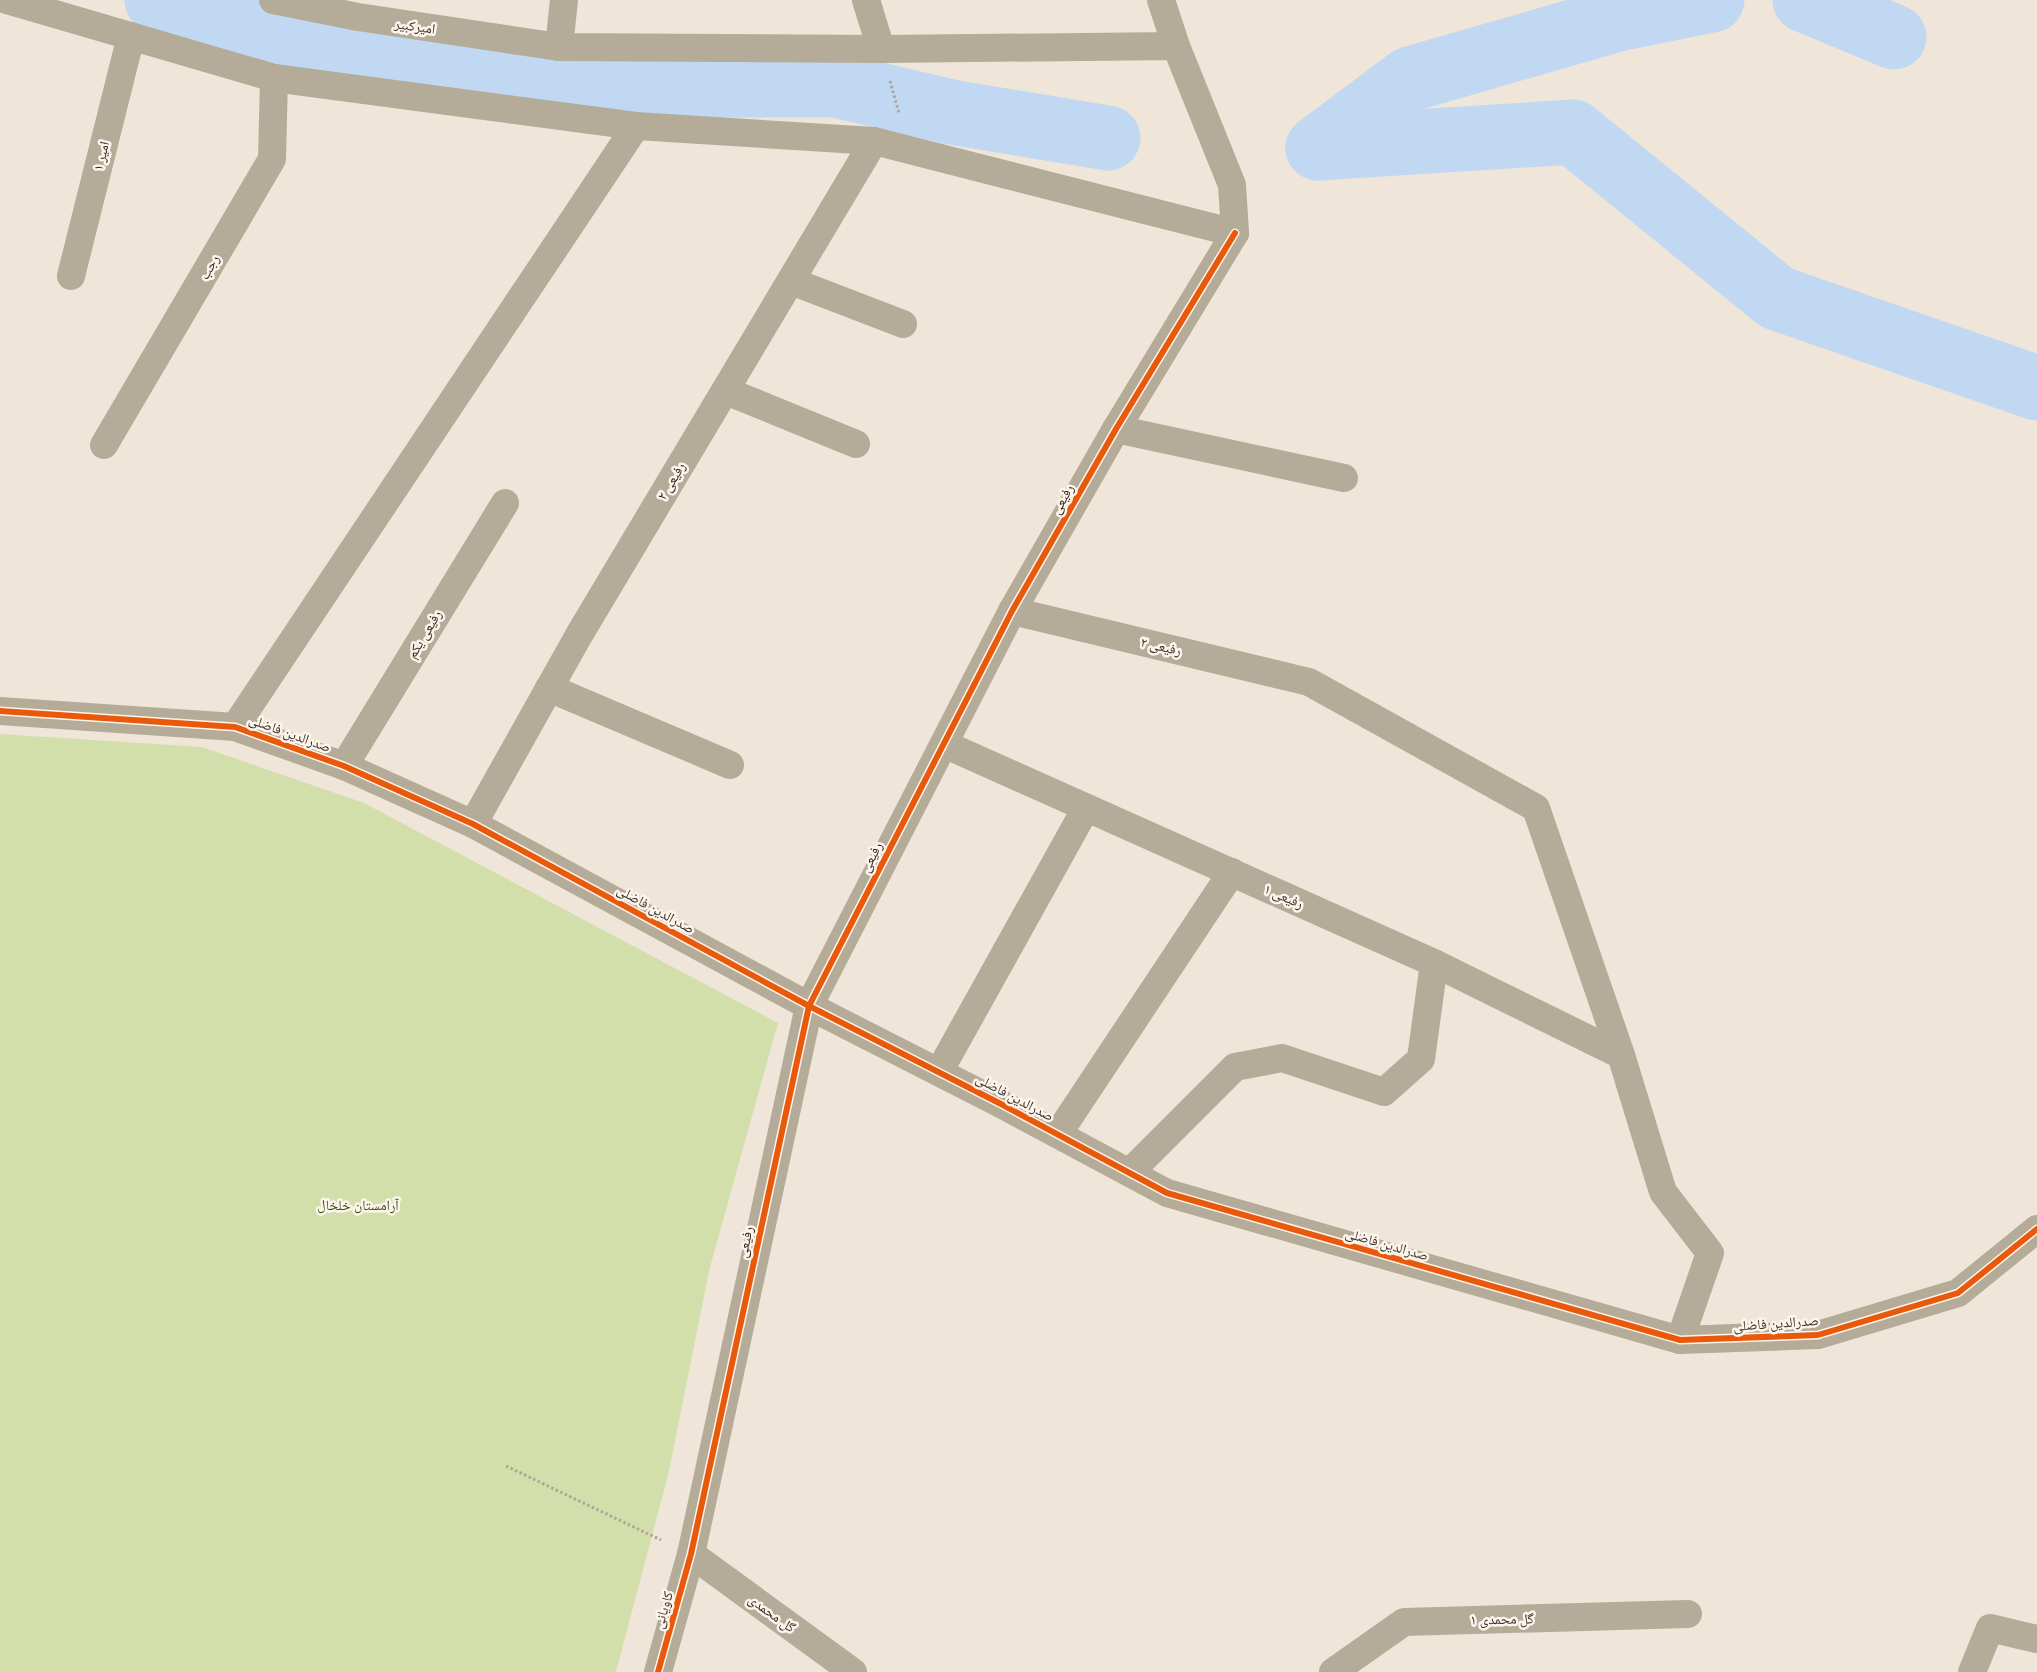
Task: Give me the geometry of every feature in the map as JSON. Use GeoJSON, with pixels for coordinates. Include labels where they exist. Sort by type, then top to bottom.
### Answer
{"type":"FeatureCollection","features":[{"type":"Feature","properties":{"kind":"street"},"geometry":{"type":"LineString","coordinates":[[7,0],[274,78],[636,126],[874,141],[1235,233],[1232,185],[1176,46],[1161,0]]}},
{"type":"Feature","properties":{"kind":"street","name":"امیرکبیر"},"geometry":{"type":"LineString","coordinates":[[273,0],[354,9],[559,47],[881,49],[1176,46]]}},
{"type":"Feature","properties":{"kind":"street"},"geometry":{"type":"LineString","coordinates":[[559,47],[564,0]]}},
{"type":"Feature","properties":{"kind":"street"},"geometry":{"type":"LineString","coordinates":[[866,0],[881,49]]}},
{"type":"Feature","properties":{"kind":"street","name":"امیر ۱"},"geometry":{"type":"LineString","coordinates":[[71,276],[131,36]]}},
{"type":"Feature","properties":{"kind":"street","name":"رجب"},"geometry":{"type":"LineString","coordinates":[[104,445],[272,159],[274,78]]}},
{"type":"Feature","properties":{"kind":"street"},"geometry":{"type":"LineString","coordinates":[[235,727],[636,126]]}},
{"type":"Feature","properties":{"kind":"street","name":"رفیعی ۲"},"geometry":{"type":"LineString","coordinates":[[473,824],[549,688],[874,141]]}},
{"type":"Feature","properties":{"kind":"street","name":"رفیعی"},"geometry":{"type":"LineString","coordinates":[[691,1554],[808,1006],[1012,611],[1116,429],[1235,233]]}},
{"type":"Feature","properties":{"kind":"street"},"geometry":{"type":"LineString","coordinates":[[791,281],[903,324]]}},
{"type":"Feature","properties":{"kind":"street"},"geometry":{"type":"LineString","coordinates":[[726,391],[856,444]]}},
{"type":"Feature","properties":{"kind":"street"},"geometry":{"type":"LineString","coordinates":[[1116,429],[1344,478]]}},
{"type":"Feature","properties":{"kind":"street","name":"رفیعی یکم"},"geometry":{"type":"LineString","coordinates":[[344,766],[505,502]]}},
{"type":"Feature","properties":{"kind":"street","name":"رفیعی ۲"},"geometry":{"type":"LineString","coordinates":[[1012,611],[1309,682],[1536,808],[1621,1055],[1663,1192],[1710,1253],[1680,1340]]}},
{"type":"Feature","properties":{"kind":"street"},"geometry":{"type":"LineString","coordinates":[[549,688],[730,765]]}},
{"type":"Feature","properties":{"kind":"street","name":"صدرالدین فاضلی"},"geometry":{"type":"LineString","coordinates":[[0,711],[235,727],[344,766],[473,824],[808,1006],[939,1072],[1167,1192],[1680,1340],[1818,1335],[1958,1293],[2037,1229]]}},
{"type":"Feature","properties":{"kind":"street","name":"رفیعی ۱"},"geometry":{"type":"LineString","coordinates":[[944,744],[1434,963],[1621,1055]]}},
{"type":"Feature","properties":{"kind":"street"},"geometry":{"type":"LineString","coordinates":[[939,1072],[1086,808]]}},
{"type":"Feature","properties":{"kind":"street"},"geometry":{"type":"LineString","coordinates":[[1058,1134],[1232,872]]}},
{"type":"Feature","properties":{"kind":"street"},"geometry":{"type":"LineString","coordinates":[[1130,1172],[1236,1067],[1282,1058],[1384,1092],[1421,1059],[1434,963]]}},
{"type":"Feature","properties":{"kind":"street","name":"کاویانی"},"geometry":{"type":"LineString","coordinates":[[658,1672],[691,1554]]}},
{"type":"Feature","properties":{"kind":"street","name":"گل محمدی"},"geometry":{"type":"LineString","coordinates":[[691,1554],[853,1672]]}},
{"type":"Feature","properties":{"kind":"street","name":"گل محمدی ۱"},"geometry":{"type":"LineString","coordinates":[[1333,1672],[1404,1622],[1688,1614]]}},
{"type":"Feature","properties":{"kind":"street"},"geometry":{"type":"LineString","coordinates":[[1972,1672],[1990,1628],[2037,1639]]}},
{"type":"Feature","properties":{"kind":"path"},"geometry":{"type":"LineString","coordinates":[[881,49],[908,149]]}},
{"type":"Feature","properties":{"kind":"path"},"geometry":{"type":"LineString","coordinates":[[506,1466],[691,1554]]}},
{"type":"Feature","properties":{"kind":"green space","name":"آرامستان خلخال"},"geometry":{"type":"Polygon","coordinates":[[[0,734],[202,747],[364,803],[778,1023],[710,1267],[669,1471],[616,1672],[0,1672],[0,734]]]}},
{"type":"Feature","properties":{"kind":"waterway"},"geometry":{"type":"LineString","coordinates":[[157,0],[243,30],[612,85],[836,85],[951,112],[1108,138]]}},
{"type":"Feature","properties":{"kind":"waterway"},"geometry":{"type":"LineString","coordinates":[[1318,148],[1410,79],[1618,19],[1712,0]]}},
{"type":"Feature","properties":{"kind":"waterway"},"geometry":{"type":"LineString","coordinates":[[1805,0],[1894,37]]}},
{"type":"Feature","properties":{"kind":"waterway"},"geometry":{"type":"LineString","coordinates":[[1318,148],[1573,132],[1777,298],[2037,388]]}},
{"type":"Feature","properties":{"kind":"cycle path"},"geometry":{"type":"LineString","coordinates":[[658,1672],[691,1554],[809,1006],[1012,611],[1116,429],[1235,233]]}},
{"type":"Feature","properties":{"kind":"cycle path"},"geometry":{"type":"LineString","coordinates":[[0,711],[235,727],[344,766],[473,824],[809,1006],[1001,1104],[1167,1193],[1680,1340],[1818,1335],[1958,1293],[2037,1229]]}}]}
